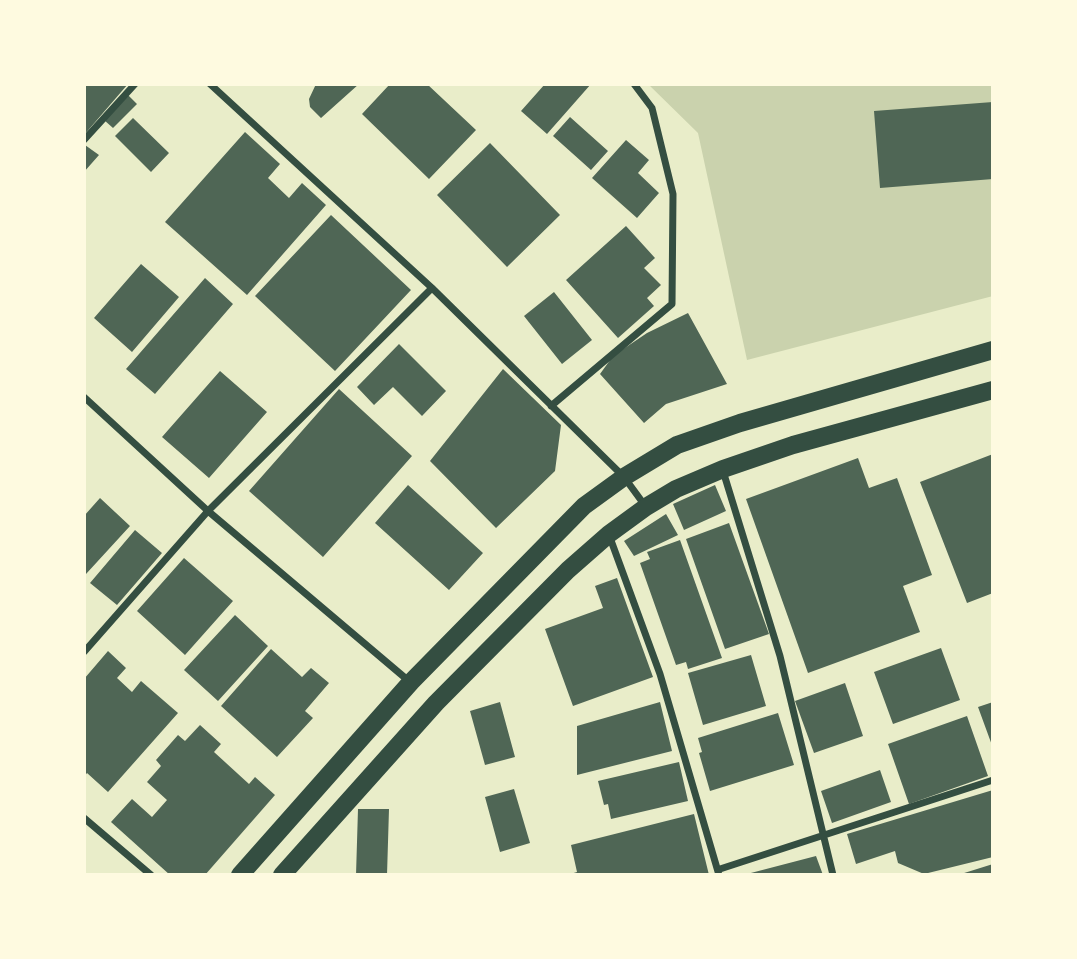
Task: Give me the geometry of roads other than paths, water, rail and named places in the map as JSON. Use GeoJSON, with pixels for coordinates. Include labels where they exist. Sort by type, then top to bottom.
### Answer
{"type":"FeatureCollection","features":[{"type":"Feature","properties":{"kind":"main road"},"geometry":{"type":"LineString","coordinates":[[240,875],[411,682],[584,506],[624,477],[677,445],[740,423],[993,350]]}},
{"type":"Feature","properties":{"kind":"main road"},"geometry":{"type":"LineString","coordinates":[[282,875],[436,703],[568,570],[609,534],[646,507],[676,489],[723,469],[793,445],[993,390]]}},
{"type":"Feature","properties":{"kind":"street"},"geometry":{"type":"LineString","coordinates":[[84,140],[135,84]]}},
{"type":"Feature","properties":{"kind":"street"},"geometry":{"type":"LineString","coordinates":[[210,84],[432,288],[624,477],[646,507]]}},
{"type":"Feature","properties":{"kind":"street"},"geometry":{"type":"LineString","coordinates":[[551,406],[672,304],[673,194],[652,108],[634,84]]}},
{"type":"Feature","properties":{"kind":"street"},"geometry":{"type":"LineString","coordinates":[[84,652],[208,510],[432,288]]}},
{"type":"Feature","properties":{"kind":"street"},"geometry":{"type":"LineString","coordinates":[[84,397],[208,510],[411,682]]}},
{"type":"Feature","properties":{"kind":"street"},"geometry":{"type":"LineString","coordinates":[[723,469],[780,656],[834,875]]}},
{"type":"Feature","properties":{"kind":"street"},"geometry":{"type":"LineString","coordinates":[[609,534],[660,674],[719,872],[993,780]]}},
{"type":"Feature","properties":{"kind":"street"},"geometry":{"type":"LineString","coordinates":[[84,818],[151,875]]}}]}
